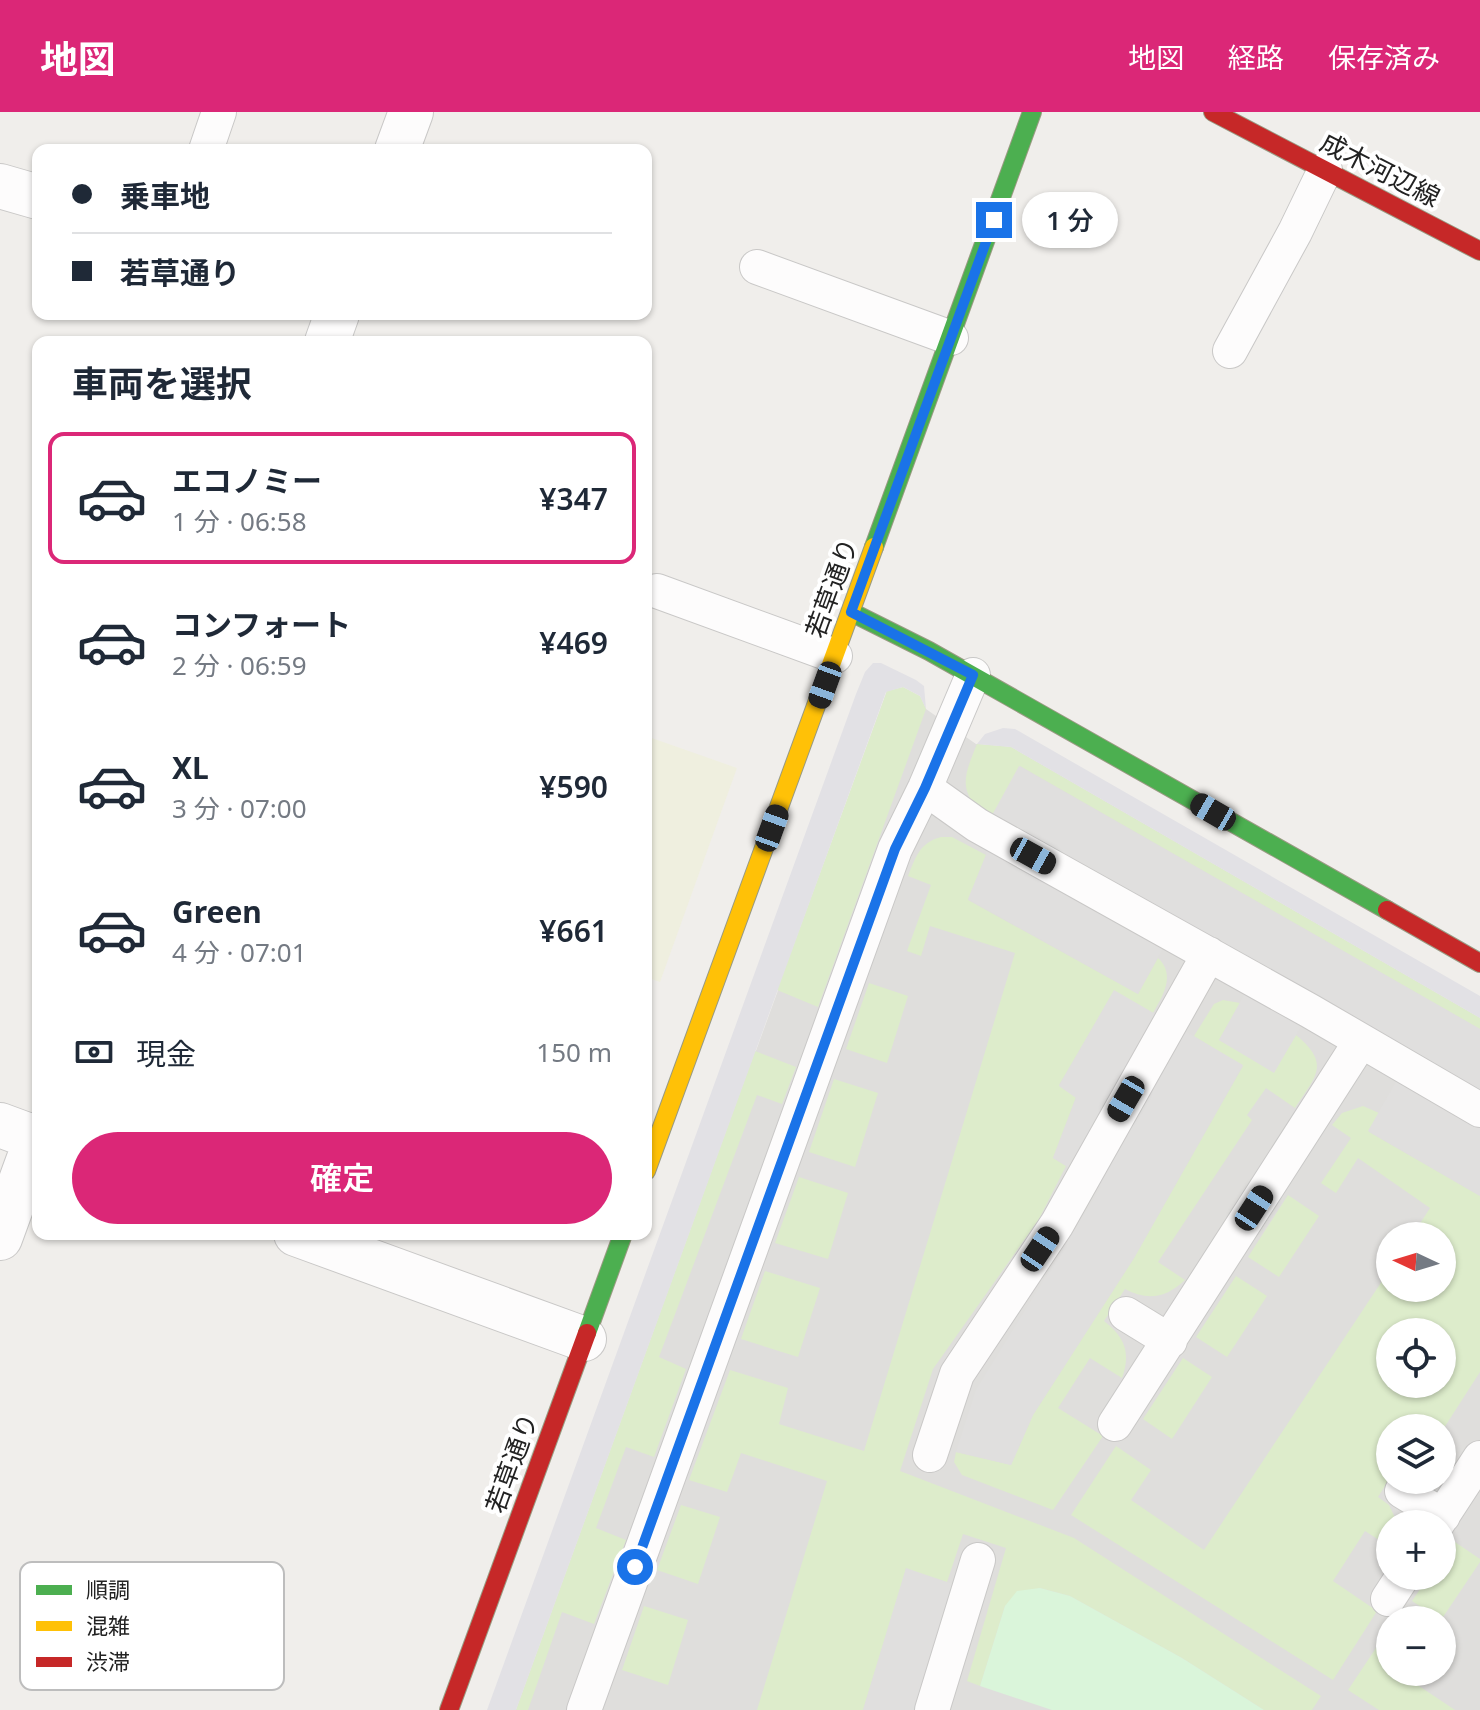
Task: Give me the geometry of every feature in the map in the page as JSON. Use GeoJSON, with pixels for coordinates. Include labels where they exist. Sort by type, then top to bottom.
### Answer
{"type":"FeatureCollection","features":[{"type":"Feature","properties":{"kind":"street"},"geometry":{"type":"LineString","coordinates":[[399,144],[411,112]]}},
{"type":"Feature","properties":{"kind":"street","name":"若草通り"},"geometry":{"type":"LineString","coordinates":[[652,1155],[1032,112]]}},
{"type":"Feature","properties":{"kind":"street","name":"成木河辺線"},"geometry":{"type":"LineString","coordinates":[[1213,112],[1480,251]]}},
{"type":"Feature","properties":{"kind":"street"},"geometry":{"type":"LineString","coordinates":[[0,186],[32,195]]}},
{"type":"Feature","properties":{"kind":"street"},"geometry":{"type":"LineString","coordinates":[[851,612],[973,675],[1480,963]]}},
{"type":"Feature","properties":{"kind":"street"},"geometry":{"type":"LineString","coordinates":[[0,1238],[28,1134]]}},
{"type":"Feature","properties":{"kind":"street"},"geometry":{"type":"LineString","coordinates":[[312,1240],[584,1339]]}},
{"type":"Feature","properties":{"kind":"street","name":"若草通り"},"geometry":{"type":"LineString","coordinates":[[449,1710],[621,1240]]}},
{"type":"Feature","properties":{"kind":"lane"},"geometry":{"type":"LineString","coordinates":[[208,144],[219,112]]}},
{"type":"Feature","properties":{"kind":"lane"},"geometry":{"type":"LineString","coordinates":[[1230,351],[1325,170]]}},
{"type":"Feature","properties":{"kind":"lane"},"geometry":{"type":"LineString","coordinates":[[757,267],[951,338]]}},
{"type":"Feature","properties":{"kind":"lane"},"geometry":{"type":"LineString","coordinates":[[657,591],[835,656]]}},
{"type":"Feature","properties":{"kind":"lane"},"geometry":{"type":"LineString","coordinates":[[584,1710],[895,849],[925,788],[973,675]]}},
{"type":"Feature","properties":{"kind":"lane"},"geometry":{"type":"LineString","coordinates":[[925,788],[977,825],[1480,1110]]}},
{"type":"Feature","properties":{"kind":"lane"},"geometry":{"type":"LineString","coordinates":[[930,1455],[957,1374],[1057,1224],[1209,954]]}},
{"type":"Feature","properties":{"kind":"lane"},"geometry":{"type":"LineString","coordinates":[[1115,1424],[1361,1041]]}},
{"type":"Feature","properties":{"kind":"lane"},"geometry":{"type":"LineString","coordinates":[[1126,1314],[1170,1341]]}},
{"type":"Feature","properties":{"kind":"lane"},"geometry":{"type":"LineString","coordinates":[[1446,1510],[1480,1458]]}},
{"type":"Feature","properties":{"kind":"lane"},"geometry":{"type":"LineString","coordinates":[[1406,1494],[1427,1510]]}},
{"type":"Feature","properties":{"kind":"lane"},"geometry":{"type":"LineString","coordinates":[[932,1710],[978,1560]]}},
{"type":"Feature","properties":{"kind":"shaded area"},"geometry":{"type":"Polygon","coordinates":[[[873,663],[881,663],[924,686],[926,709],[920,696],[903,687],[886,692],[516,1710],[487,1710],[856,694],[865,672],[873,663]]]}},
{"type":"Feature","properties":{"kind":"shaded area"},"geometry":{"type":"Polygon","coordinates":[[[887,691],[920,696],[926,709],[976,744],[1011,747],[1480,1018],[1480,1710],[516,1710],[887,691]]]}},
{"type":"Feature","properties":{"kind":"shaded area"},"geometry":{"type":"Polygon","coordinates":[[[1003,728],[1015,729],[1480,996],[1480,1018],[1011,747],[977,744],[985,734],[1003,728]]]}},
{"type":"Feature","properties":{"kind":"shaded area"},"geometry":{"type":"Polygon","coordinates":[[[1019,766],[1480,1029],[1480,1196],[1368,1131],[1405,1066],[1310,1011],[1274,1073],[1219,1040],[1253,979],[1171,933],[1138,994],[968,899],[986,855],[990,819],[1019,766]]]}},
{"type":"Feature","properties":{"kind":"shaded area"},"geometry":{"type":"Polygon","coordinates":[[[1114,990],[1243,1065],[1134,1258],[1033,1415],[1011,1465],[956,1452],[976,1390],[1101,1187],[1053,1158],[1076,1098],[1059,1086],[1114,990]]]}},
{"type":"Feature","properties":{"kind":"shaded area"},"geometry":{"type":"Polygon","coordinates":[[[906,1568],[970,1590],[932,1710],[863,1710],[906,1568]]]}},
{"type":"Feature","properties":{"kind":"green space"},"geometry":{"type":"Polygon","coordinates":[[[903,687],[920,696],[926,709],[818,1007],[777,990],[887,691],[903,687]]]}},
{"type":"Feature","properties":{"kind":"green space"},"geometry":{"type":"Polygon","coordinates":[[[652,738],[737,768],[660,982],[652,979],[652,738]]]}},
{"type":"Feature","properties":{"kind":"green space"},"geometry":{"type":"Polygon","coordinates":[[[977,744],[1011,747],[1480,1018],[1480,1029],[1020,766],[990,819],[972,801],[966,785],[968,767],[977,744]]]}},
{"type":"Feature","properties":{"kind":"green space"},"geometry":{"type":"Polygon","coordinates":[[[941,837],[952,837],[986,855],[968,900],[1138,994],[1158,958],[1167,978],[1164,992],[1153,1013],[1114,991],[1059,1085],[1076,1097],[1053,1158],[1066,1166],[1039,1219],[933,1369],[900,1471],[1074,1538],[1321,1696],[1312,1710],[1264,1710],[1182,1658],[1070,1596],[1040,1588],[1005,1606],[980,1686],[967,1681],[1006,1548],[963,1534],[947,1582],[906,1569],[863,1710],[757,1710],[827,1481],[741,1453],[727,1492],[689,1480],[730,1370],[788,1388],[779,1424],[864,1451],[1015,953],[930,926],[921,956],[907,951],[931,885],[908,876],[923,847],[941,837]]]}},
{"type":"Feature","properties":{"kind":"green space"},"geometry":{"type":"Polygon","coordinates":[[[869,983],[908,996],[887,1063],[846,1049],[869,983]]]}},
{"type":"Feature","properties":{"kind":"green space"},"geometry":{"type":"Polygon","coordinates":[[[1223,1000],[1240,1003],[1219,1040],[1274,1072],[1296,1035],[1314,1054],[1317,1062],[1314,1078],[1295,1108],[1266,1088],[1247,1115],[1252,1120],[1158,1262],[1185,1280],[1171,1291],[1156,1296],[1125,1289],[1104,1321],[1121,1339],[1126,1353],[1125,1369],[1122,1378],[1090,1358],[1058,1408],[1103,1436],[1053,1510],[962,1475],[954,1462],[956,1452],[1011,1465],[1033,1415],[1134,1258],[1243,1066],[1194,1036],[1214,1004],[1223,1000]]]}},
{"type":"Feature","properties":{"kind":"green space"},"geometry":{"type":"Polygon","coordinates":[[[755,1051],[796,1067],[782,1104],[757,1095],[659,1357],[686,1369],[654,1457],[626,1447],[596,1528],[626,1540],[594,1624],[562,1612],[528,1710],[516,1710],[755,1051]]]}},
{"type":"Feature","properties":{"kind":"green space"},"geometry":{"type":"Polygon","coordinates":[[[834,1079],[878,1093],[855,1167],[809,1152],[834,1079]]]}},
{"type":"Feature","properties":{"kind":"green space"},"geometry":{"type":"Polygon","coordinates":[[[1363,1106],[1379,1113],[1369,1132],[1480,1196],[1480,1372],[1453,1414],[1376,1414],[1376,1494],[1380,1494],[1378,1497],[1391,1510],[1376,1510],[1376,1538],[1365,1531],[1333,1581],[1376,1613],[1333,1680],[1071,1515],[1116,1446],[1151,1470],[1131,1500],[1204,1550],[1376,1290],[1376,1302],[1456,1302],[1456,1222],[1421,1222],[1430,1208],[1358,1158],[1336,1193],[1321,1183],[1351,1138],[1332,1125],[1342,1113],[1363,1106]]]}},
{"type":"Feature","properties":{"kind":"green space"},"geometry":{"type":"Polygon","coordinates":[[[799,1177],[848,1193],[828,1259],[775,1243],[799,1177]]]}},
{"type":"Feature","properties":{"kind":"green space"},"geometry":{"type":"Polygon","coordinates":[[[1288,1195],[1319,1216],[1279,1277],[1248,1257],[1288,1195]]]}},
{"type":"Feature","properties":{"kind":"green space"},"geometry":{"type":"Polygon","coordinates":[[[765,1271],[820,1288],[798,1357],[741,1339],[765,1271]]]}},
{"type":"Feature","properties":{"kind":"green space"},"geometry":{"type":"Polygon","coordinates":[[[1236,1276],[1267,1296],[1227,1357],[1196,1337],[1236,1276]]]}},
{"type":"Feature","properties":{"kind":"green space"},"geometry":{"type":"Polygon","coordinates":[[[1183,1358],[1212,1377],[1172,1439],[1143,1419],[1183,1358]]]}},
{"type":"Feature","properties":{"kind":"green space"},"geometry":{"type":"Polygon","coordinates":[[[681,1505],[720,1517],[698,1584],[657,1570],[681,1505]]]}},
{"type":"Feature","properties":{"kind":"green space"},"geometry":{"type":"Polygon","coordinates":[[[1456,1543],[1480,1559],[1450,1606],[1420,1606],[1412,1601],[1419,1590],[1456,1590],[1456,1543]]]}},
{"type":"Feature","properties":{"kind":"green space"},"geometry":{"type":"Polygon","coordinates":[[[1040,1588],[1070,1596],[1182,1658],[1264,1710],[1052,1710],[980,1686],[1005,1606],[1017,1591],[1040,1588]]]}},
{"type":"Feature","properties":{"kind":"green space"},"geometry":{"type":"Polygon","coordinates":[[[644,1606],[688,1620],[668,1685],[622,1670],[644,1606]]]}},
{"type":"Feature","properties":{"kind":"green space"},"geometry":{"type":"Polygon","coordinates":[[[1376,1648],[1376,1686],[1419,1686],[1455,1710],[1379,1710],[1348,1690],[1376,1648]]]}},
{"type":"Feature","properties":{"kind":"traffic: fast"},"geometry":{"type":"LineString","coordinates":[[874,547],[1032,112]]}},
{"type":"Feature","properties":{"kind":"traffic: fast"},"geometry":{"type":"LineString","coordinates":[[851,612],[929,651],[1387,910]]}},
{"type":"Feature","properties":{"kind":"traffic: fast"},"geometry":{"type":"LineString","coordinates":[[587,1333],[621,1240]]}},
{"type":"Feature","properties":{"kind":"traffic: slow"},"geometry":{"type":"LineString","coordinates":[[652,1155],[874,547]]}},
{"type":"Feature","properties":{"kind":"traffic: jam"},"geometry":{"type":"LineString","coordinates":[[1213,112],[1480,251]]}},
{"type":"Feature","properties":{"kind":"traffic: jam"},"geometry":{"type":"LineString","coordinates":[[1387,910],[1480,963]]}},
{"type":"Feature","properties":{"kind":"traffic: jam"},"geometry":{"type":"LineString","coordinates":[[449,1710],[587,1333]]}},
{"type":"Feature","properties":{"kind":"route"},"geometry":{"type":"LineString","coordinates":[[635,1567],[895,849],[925,788],[973,675],[851,612],[994,220]]}}]}
